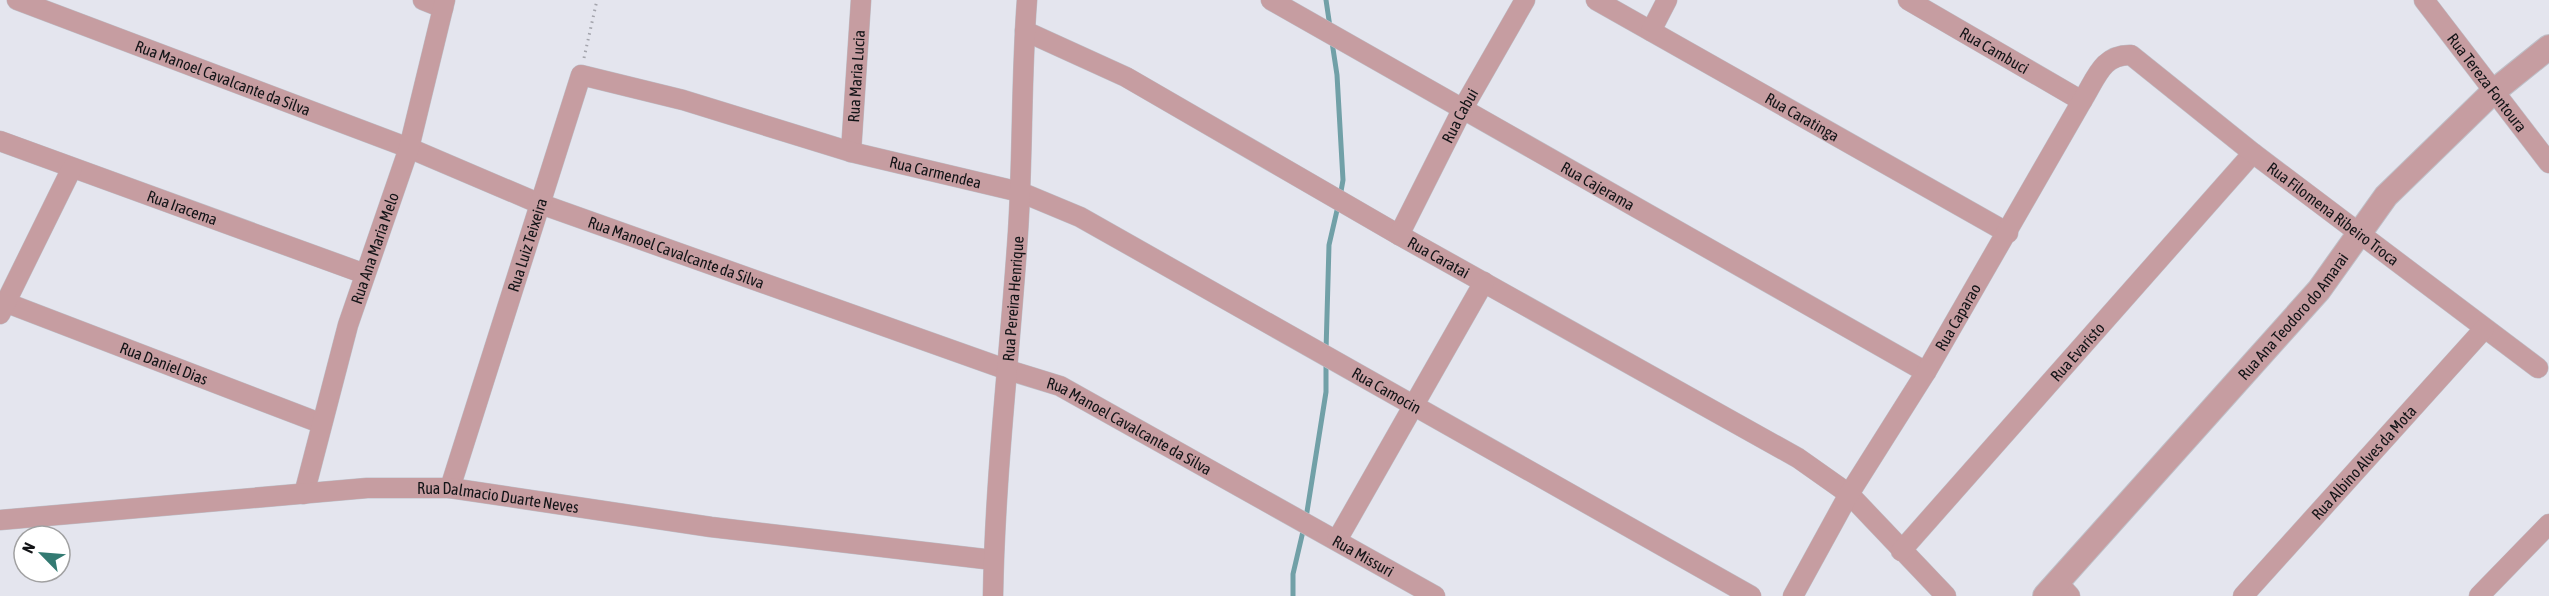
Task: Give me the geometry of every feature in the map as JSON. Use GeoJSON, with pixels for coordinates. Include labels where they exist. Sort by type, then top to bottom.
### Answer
{"type":"FeatureCollection","features":[{"type":"Feature","properties":{"kind":"street","name":"Rua Manoel Cavalcante da Silva"},"geometry":{"type":"LineString","coordinates":[[16,0],[409,148],[538,203],[1005,369],[1060,386],[1330,536]]}},
{"type":"Feature","properties":{"kind":"street"},"geometry":{"type":"LineString","coordinates":[[423,0],[444,4]]}},
{"type":"Feature","properties":{"kind":"street","name":"Rua Maria Lucia"},"geometry":{"type":"LineString","coordinates":[[851,152],[861,0]]}},
{"type":"Feature","properties":{"kind":"street","name":"Rua Pereira Henrique"},"geometry":{"type":"LineString","coordinates":[[993,596],[993,560],[1005,369],[1020,192],[1027,0]]}},
{"type":"Feature","properties":{"kind":"street","name":"Rua Cajerama"},"geometry":{"type":"LineString","coordinates":[[1271,0],[1926,372]]}},
{"type":"Feature","properties":{"kind":"street","name":"Rua Cabui"},"geometry":{"type":"LineString","coordinates":[[1399,235],[1462,110],[1524,0]]}},
{"type":"Feature","properties":{"kind":"street","name":"Rua Caratinga"},"geometry":{"type":"LineString","coordinates":[[1596,0],[2008,233]]}},
{"type":"Feature","properties":{"kind":"street"},"geometry":{"type":"LineString","coordinates":[[1651,31],[1668,0]]}},
{"type":"Feature","properties":{"kind":"street","name":"Rua Cambuci"},"geometry":{"type":"LineString","coordinates":[[1908,0],[2082,101]]}},
{"type":"Feature","properties":{"kind":"street","name":"Rua Tereza Fontoura"},"geometry":{"type":"LineString","coordinates":[[2424,0],[2549,163]]}},
{"type":"Feature","properties":{"kind":"street","name":"Rua Ana Maria Melo"},"geometry":{"type":"LineString","coordinates":[[304,494],[320,423],[365,274],[409,148],[444,4]]}},
{"type":"Feature","properties":{"kind":"street","name":"Rua Caratai"},"geometry":{"type":"LineString","coordinates":[[1025,32],[1126,77],[1399,235],[1798,458],[1849,494],[1946,596]]}},
{"type":"Feature","properties":{"kind":"street","name":"Rua Ana Teodoro do Amarai"},"geometry":{"type":"LineString","coordinates":[[2057,591],[2319,290],[2360,235],[2386,195],[2493,92],[2549,47]]}},
{"type":"Feature","properties":{"kind":"street","name":"Rua Caparao"},"geometry":{"type":"LineString","coordinates":[[1793,596],[1849,494],[1926,372],[2106,62],[2120,55],[2131,56]]}},
{"type":"Feature","properties":{"kind":"street","name":"Rua Filomena Ribeiro Troca"},"geometry":{"type":"LineString","coordinates":[[2131,56],[2253,153],[2538,368]]}},
{"type":"Feature","properties":{"kind":"street","name":"Rua Carmendea"},"geometry":{"type":"LineString","coordinates":[[581,75],[683,100],[851,152],[1020,192]]}},
{"type":"Feature","properties":{"kind":"street","name":"Rua Luiz Teixeira"},"geometry":{"type":"LineString","coordinates":[[450,488],[538,203],[581,75]]}},
{"type":"Feature","properties":{"kind":"street","name":"Rua Iracema"},"geometry":{"type":"LineString","coordinates":[[0,141],[365,274]]}},
{"type":"Feature","properties":{"kind":"street","name":"Rua Evaristo"},"geometry":{"type":"LineString","coordinates":[[1901,551],[2253,153]]}},
{"type":"Feature","properties":{"kind":"street"},"geometry":{"type":"LineString","coordinates":[[3,309],[72,168]]}},
{"type":"Feature","properties":{"kind":"street","name":"Rua Camocin"},"geometry":{"type":"LineString","coordinates":[[1020,192],[1080,217],[1751,596]]}},
{"type":"Feature","properties":{"kind":"street"},"geometry":{"type":"LineString","coordinates":[[1330,536],[1416,405],[1484,282]]}},
{"type":"Feature","properties":{"kind":"street","name":"Rua Daniel Dias"},"geometry":{"type":"LineString","coordinates":[[3,309],[320,423]]}},
{"type":"Feature","properties":{"kind":"street","name":"Rua Albino Alves da Mota"},"geometry":{"type":"LineString","coordinates":[[2243,596],[2484,329]]}},
{"type":"Feature","properties":{"kind":"street","name":"Rua Dalmacio Duarte Neves"},"geometry":{"type":"LineString","coordinates":[[0,519],[367,488],[450,488],[711,527],[993,560]]}},
{"type":"Feature","properties":{"kind":"street"},"geometry":{"type":"LineString","coordinates":[[2479,596],[2549,524]]}},
{"type":"Feature","properties":{"kind":"street","name":"Rua Missuri"},"geometry":{"type":"LineString","coordinates":[[1330,536],[1435,596]]}},
{"type":"Feature","properties":{"kind":"path"},"geometry":{"type":"LineString","coordinates":[[581,75],[597,0]]}},
{"type":"Feature","properties":{"kind":"waterway"},"geometry":{"type":"LineString","coordinates":[[1326,0],[1330,27]]}},
{"type":"Feature","properties":{"kind":"waterway"},"geometry":{"type":"LineString","coordinates":[[1332,42],[1337,75],[1343,180],[1340,197]]}},
{"type":"Feature","properties":{"kind":"waterway"},"geometry":{"type":"LineString","coordinates":[[1326,351],[1329,245],[1338,206]]}},
{"type":"Feature","properties":{"kind":"waterway"},"geometry":{"type":"LineString","coordinates":[[1306,518],[1326,392],[1326,361]]}},
{"type":"Feature","properties":{"kind":"waterway"},"geometry":{"type":"LineString","coordinates":[[1293,596],[1293,574],[1304,527]]}}]}
